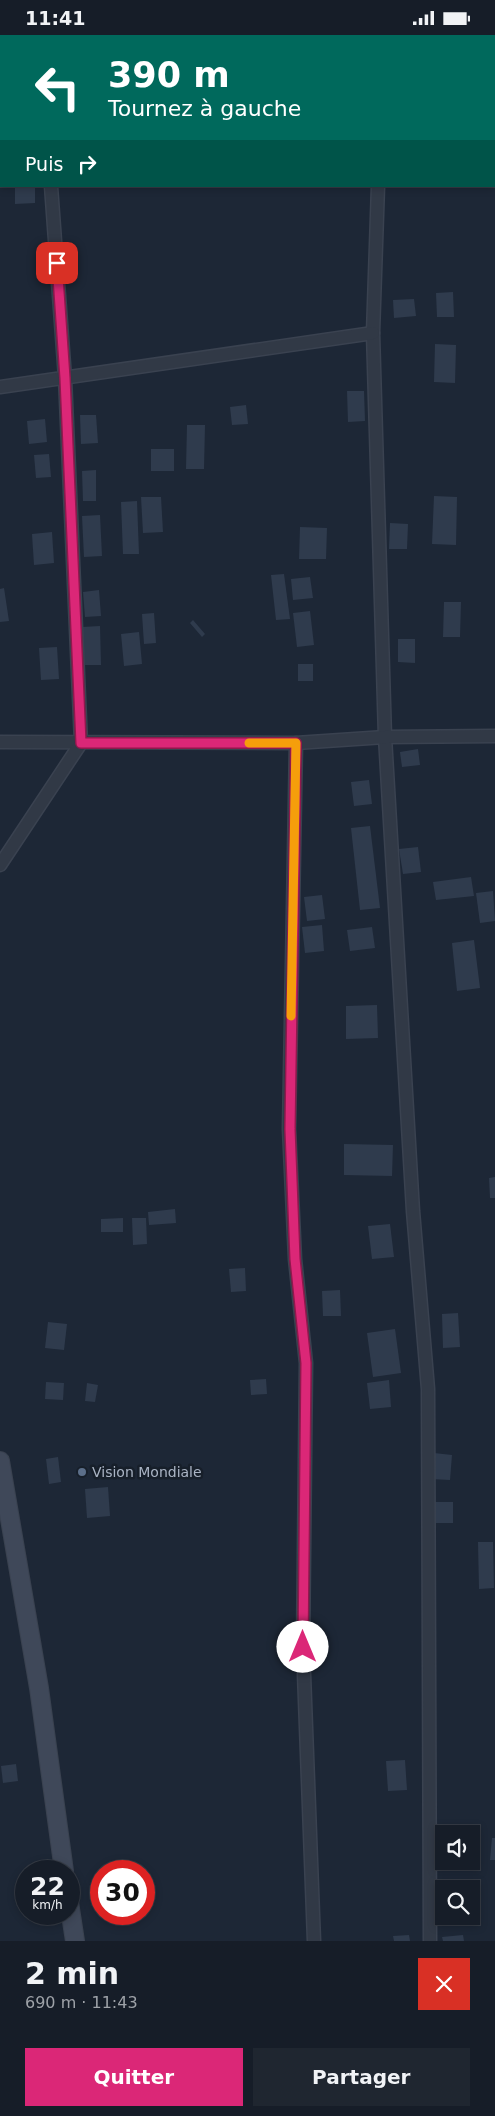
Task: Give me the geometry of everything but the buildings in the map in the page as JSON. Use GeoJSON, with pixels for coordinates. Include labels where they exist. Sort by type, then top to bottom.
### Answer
{"type":"FeatureCollection","features":[{"type":"Feature","properties":{"kind":"street"},"geometry":{"type":"LineString","coordinates":[[0,865],[81,743],[65,378],[51,187]]}},
{"type":"Feature","properties":{"kind":"street"},"geometry":{"type":"LineString","coordinates":[[378,187],[374,333],[385,737],[413,1211],[428,1389],[430,1941]]}},
{"type":"Feature","properties":{"kind":"street"},"geometry":{"type":"LineString","coordinates":[[0,387],[374,333]]}},
{"type":"Feature","properties":{"kind":"street"},"geometry":{"type":"LineString","coordinates":[[0,742],[296,743],[385,737],[495,736]]}},
{"type":"Feature","properties":{"kind":"street"},"geometry":{"type":"LineString","coordinates":[[296,743],[290,1129],[295,1259],[306,1363],[303,1647],[314,1941]]}},
{"type":"Feature","properties":{"kind":"street"},"geometry":{"type":"LineString","coordinates":[[0,1461],[39,1688],[62,1860]]}},
{"type":"Feature","properties":{"kind":"street"},"geometry":{"type":"LineString","coordinates":[[73,1925],[75,1941]]}},
{"type":"Feature","properties":{"kind":"slow traffic"},"geometry":{"type":"LineString","coordinates":[[249,743],[296,743],[291,1016]]}},
{"type":"Feature","properties":{"kind":"place","name":"Vision Mondiale"},"geometry":{"type":"Point","coordinates":[82,1472]}},
{"type":"Feature","properties":{"kind":"route"},"geometry":{"type":"LineString","coordinates":[[57,263],[65,378],[81,743],[296,743],[290,1129],[295,1259],[306,1363],[303,1647]]}}]}
